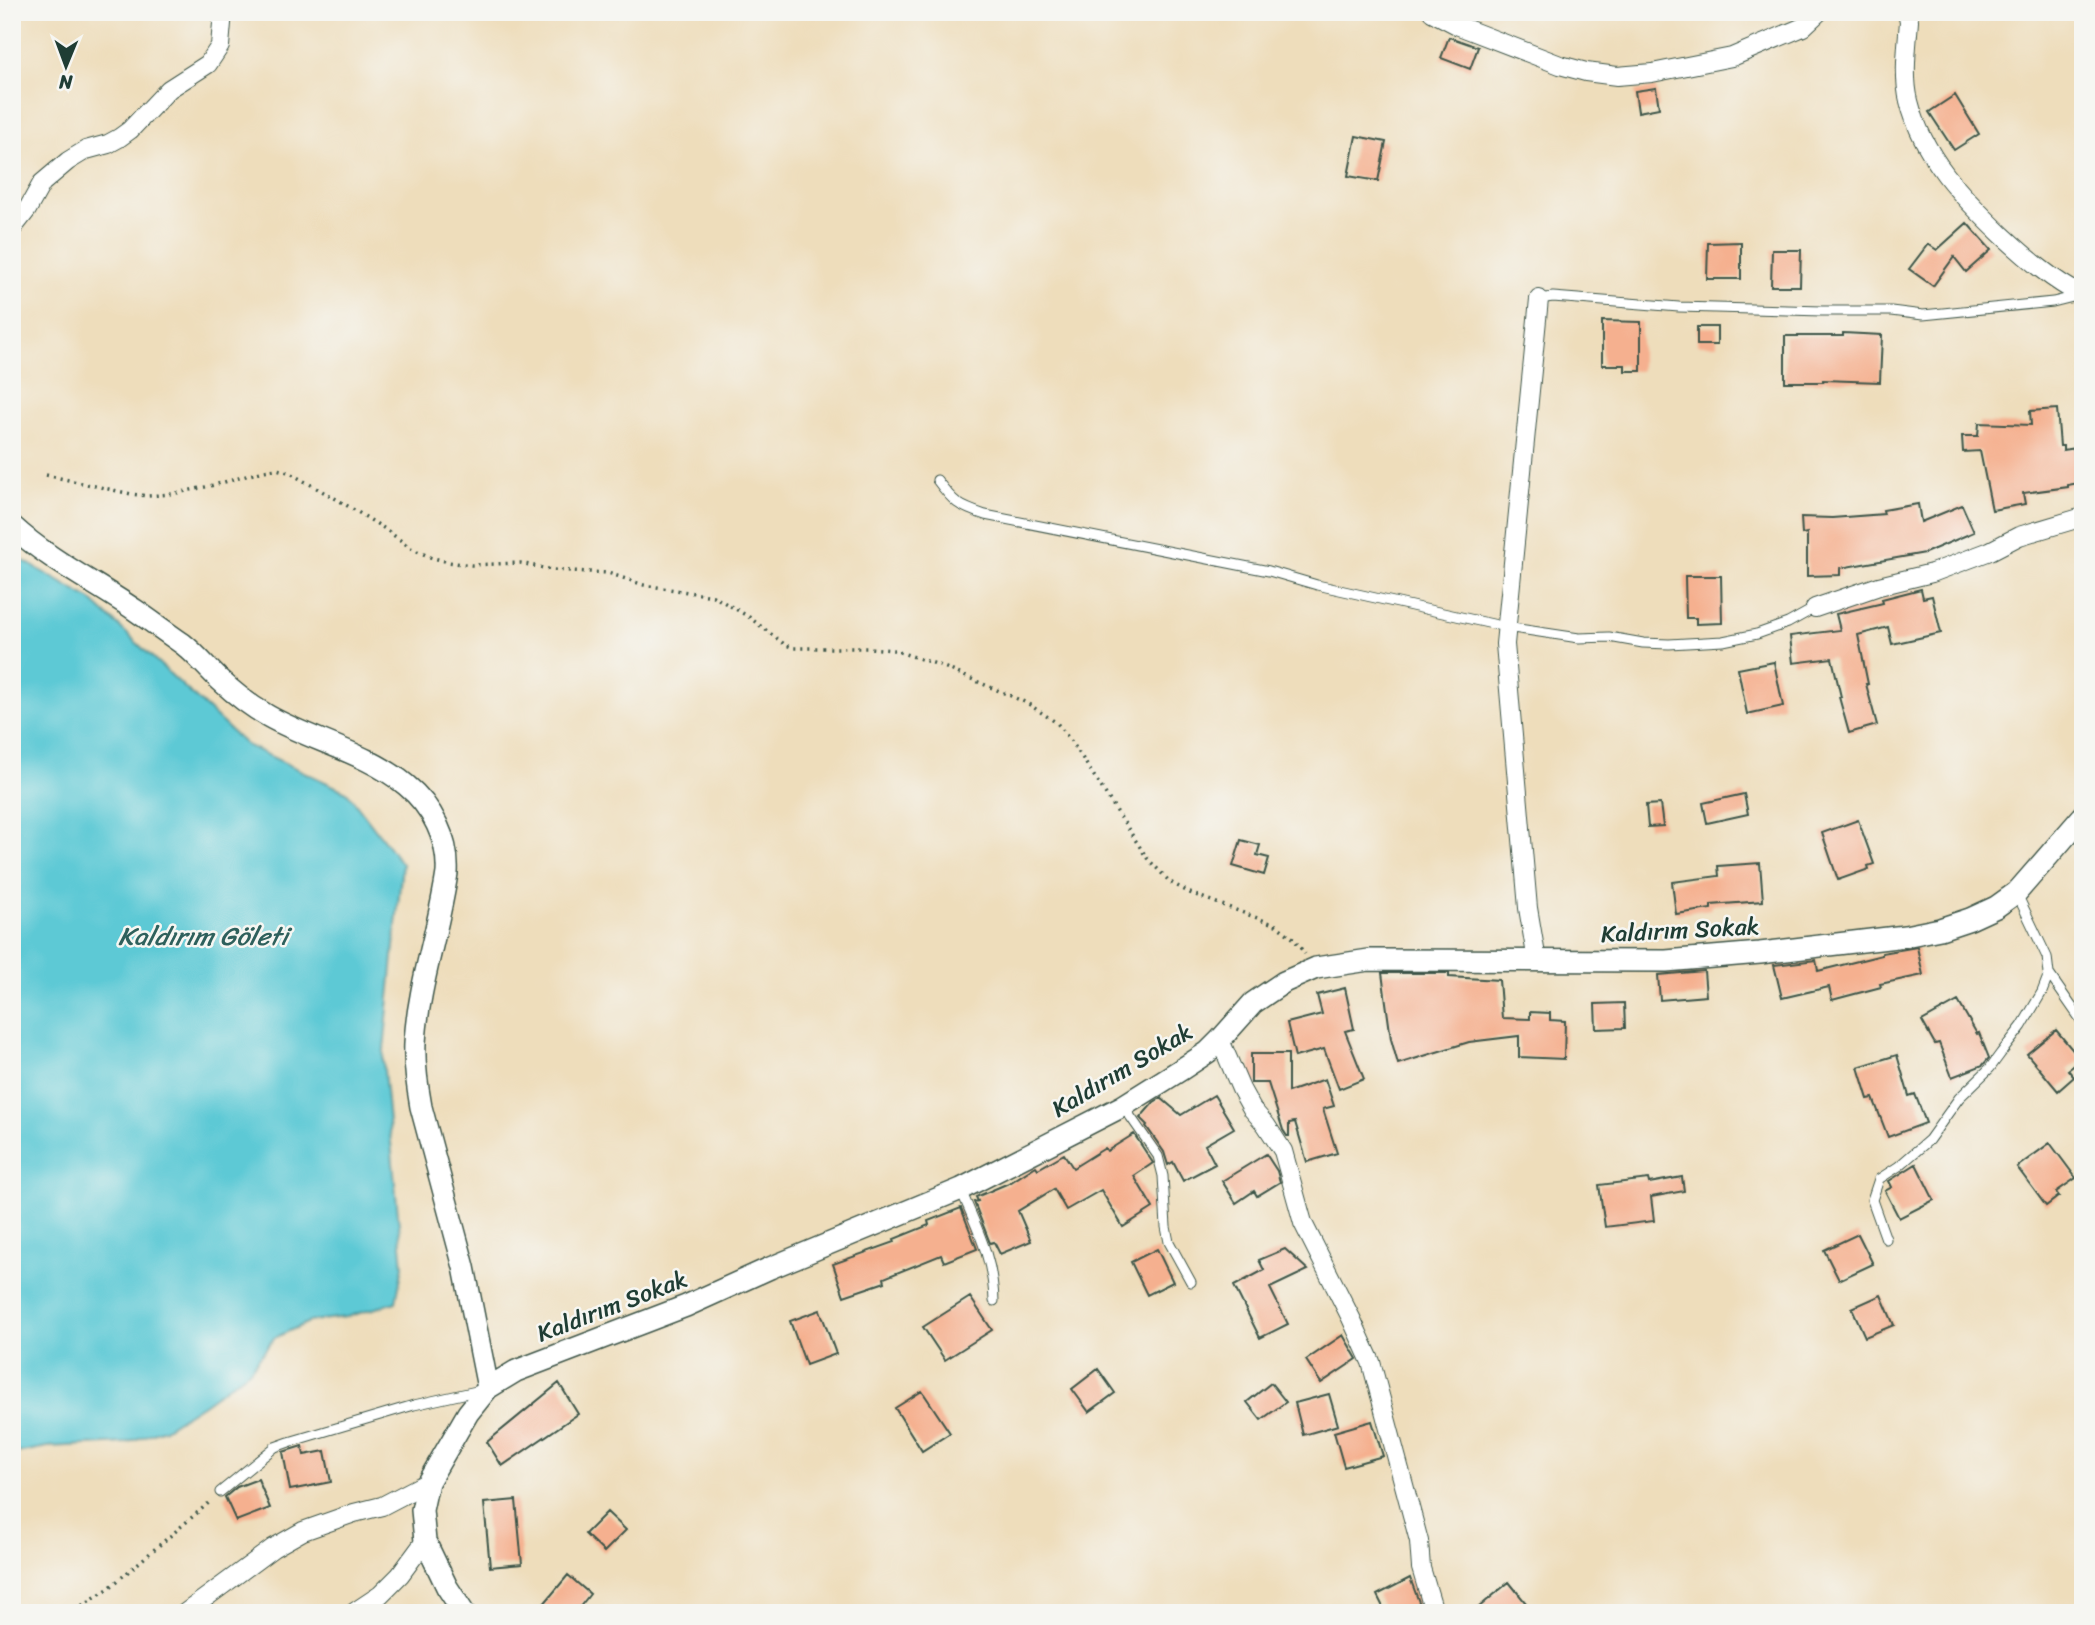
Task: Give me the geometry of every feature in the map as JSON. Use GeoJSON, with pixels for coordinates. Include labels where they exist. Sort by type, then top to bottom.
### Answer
{"type":"FeatureCollection","features":[{"type":"Feature","properties":{"kind":"street"},"geometry":{"type":"LineString","coordinates":[[12,229],[27,210],[42,183],[68,161],[86,150],[119,138],[169,89],[208,64],[220,46],[223,12]]}},
{"type":"Feature","properties":{"kind":"street"},"geometry":{"type":"LineString","coordinates":[[1433,12],[1459,26],[1560,65],[1617,76],[1652,73],[1732,57],[1803,27],[1819,12]]}},
{"type":"Feature","properties":{"kind":"street"},"geometry":{"type":"LineString","coordinates":[[1909,15],[1906,79],[1909,101],[1930,152],[1945,177],[2032,263],[2081,295]]}},
{"type":"Feature","properties":{"kind":"street"},"geometry":{"type":"LineString","coordinates":[[1537,961],[1528,908],[1505,644],[1539,299]]}},
{"type":"Feature","properties":{"kind":"street"},"geometry":{"type":"LineString","coordinates":[[1815,608],[1879,586],[1932,573],[1990,551],[2019,536],[2083,517]]}},
{"type":"Feature","properties":{"kind":"street"},"geometry":{"type":"LineString","coordinates":[[12,526],[58,562],[135,610],[186,647],[224,684],[265,714],[294,730],[369,762],[408,786],[436,822],[448,859],[447,873],[419,1010],[415,1040],[416,1072],[421,1107],[464,1267],[488,1388]]}},
{"type":"Feature","properties":{"kind":"street","name":"Kaldırım Sokak"},"geometry":{"type":"LineString","coordinates":[[428,1482],[468,1413],[488,1388],[516,1371],[686,1306],[961,1189],[1123,1106],[1208,1052],[1253,1003],[1284,982],[1316,968],[1369,960],[1400,959],[1666,961],[1905,936],[1940,929],[1996,907],[2017,892],[2083,816]]}},
{"type":"Feature","properties":{"kind":"street"},"geometry":{"type":"LineString","coordinates":[[1220,1040],[1246,1099],[1283,1152],[1303,1223],[1371,1362],[1419,1541],[1421,1568],[1433,1608]]}},
{"type":"Feature","properties":{"kind":"street"},"geometry":{"type":"LineString","coordinates":[[428,1482],[422,1510],[425,1541],[447,1587],[464,1613]]}},
{"type":"Feature","properties":{"kind":"street"},"geometry":{"type":"LineString","coordinates":[[185,1613],[264,1555],[303,1531],[382,1506],[428,1482]]}},
{"type":"Feature","properties":{"kind":"street"},"geometry":{"type":"LineString","coordinates":[[353,1613],[380,1595],[400,1575],[425,1541]]}},
{"type":"Feature","properties":{"kind":"lane"},"geometry":{"type":"LineString","coordinates":[[1539,299],[1553,297],[1679,307],[1891,311],[1923,315],[2053,302],[2081,295]]}},
{"type":"Feature","properties":{"kind":"lane"},"geometry":{"type":"LineString","coordinates":[[937,480],[953,500],[963,507],[985,514],[1269,571],[1506,627],[1579,638],[1608,637],[1669,644],[1723,640],[1757,634],[1788,623],[1815,608]]}},
{"type":"Feature","properties":{"kind":"lane"},"geometry":{"type":"LineString","coordinates":[[1886,1239],[1872,1200],[1879,1179],[1929,1140],[1959,1098],[1990,1068],[2022,1026],[2049,975],[2047,957],[2017,892]]}},
{"type":"Feature","properties":{"kind":"lane"},"geometry":{"type":"LineString","coordinates":[[2049,975],[2083,1023]]}},
{"type":"Feature","properties":{"kind":"lane"},"geometry":{"type":"LineString","coordinates":[[1123,1106],[1158,1156],[1163,1176],[1169,1242],[1191,1282]]}},
{"type":"Feature","properties":{"kind":"lane"},"geometry":{"type":"LineString","coordinates":[[961,1189],[989,1259],[994,1278],[994,1301]]}},
{"type":"Feature","properties":{"kind":"lane"},"geometry":{"type":"LineString","coordinates":[[220,1492],[275,1447],[289,1441],[414,1405],[488,1388]]}},
{"type":"Feature","properties":{"kind":"path"},"geometry":{"type":"LineString","coordinates":[[46,475],[148,496],[172,494],[277,469],[288,472],[338,500],[411,548],[448,562],[471,565],[520,564],[553,570],[608,573],[644,585],[713,596],[794,648],[893,650],[939,666],[1027,704],[1057,723],[1157,870],[1170,882],[1189,893],[1276,925],[1293,938],[1316,968]]}},
{"type":"Feature","properties":{"kind":"path"},"geometry":{"type":"LineString","coordinates":[[71,1613],[108,1589],[220,1492]]}},
{"type":"Feature","properties":{"kind":"water","name":"Kaldırım Göleti"},"geometry":{"type":"Polygon","coordinates":[[[12,554],[91,600],[246,745],[347,792],[402,864],[383,1060],[403,1266],[396,1302],[347,1317],[311,1321],[274,1338],[249,1371],[164,1429],[126,1443],[47,1447],[12,1454],[12,554]]]}},
{"type":"Feature","properties":{"kind":"building"},"geometry":{"type":"Polygon","coordinates":[[[1449,37],[1478,47],[1470,69],[1441,58],[1449,37]]]}},
{"type":"Feature","properties":{"kind":"building"},"geometry":{"type":"Polygon","coordinates":[[[1656,88],[1659,108],[1638,112],[1635,91],[1656,88]]]}},
{"type":"Feature","properties":{"kind":"building"},"geometry":{"type":"Polygon","coordinates":[[[1955,95],[1979,134],[1954,150],[1929,112],[1955,95]]]}},
{"type":"Feature","properties":{"kind":"building"},"geometry":{"type":"Polygon","coordinates":[[[1356,136],[1386,142],[1378,181],[1348,176],[1356,136]]]}},
{"type":"Feature","properties":{"kind":"building"},"geometry":{"type":"Polygon","coordinates":[[[1967,223],[1991,250],[1966,272],[1954,257],[1933,286],[1909,269],[1928,244],[1937,250],[1967,223]]]}},
{"type":"Feature","properties":{"kind":"building"},"geometry":{"type":"Polygon","coordinates":[[[1741,242],[1741,279],[1707,279],[1708,243],[1741,242]]]}},
{"type":"Feature","properties":{"kind":"building"},"geometry":{"type":"Polygon","coordinates":[[[1772,250],[1801,250],[1800,286],[1771,286],[1772,250]]]}},
{"type":"Feature","properties":{"kind":"building"},"geometry":{"type":"Polygon","coordinates":[[[1602,321],[1641,322],[1641,371],[1625,371],[1625,365],[1602,365],[1602,321]]]}},
{"type":"Feature","properties":{"kind":"building"},"geometry":{"type":"Polygon","coordinates":[[[1697,327],[1717,327],[1717,345],[1697,345],[1697,327]]]}},
{"type":"Feature","properties":{"kind":"building"},"geometry":{"type":"Polygon","coordinates":[[[1843,333],[1882,335],[1880,382],[1785,382],[1785,336],[1843,336],[1843,333]]]}},
{"type":"Feature","properties":{"kind":"building"},"geometry":{"type":"Polygon","coordinates":[[[2057,409],[2060,446],[2063,446],[2063,450],[2083,447],[2083,482],[2068,487],[2023,493],[2025,504],[1992,510],[1980,451],[1963,452],[1962,436],[1978,436],[1979,423],[2031,425],[2030,411],[2057,409]]]}},
{"type":"Feature","properties":{"kind":"building"},"geometry":{"type":"Polygon","coordinates":[[[1918,504],[1921,522],[1962,505],[1974,532],[1925,553],[1840,568],[1840,575],[1807,576],[1807,533],[1802,534],[1801,517],[1832,518],[1884,514],[1883,510],[1918,504]]]}},
{"type":"Feature","properties":{"kind":"building"},"geometry":{"type":"Polygon","coordinates":[[[1685,576],[1721,576],[1722,623],[1696,624],[1696,618],[1686,618],[1685,576]]]}},
{"type":"Feature","properties":{"kind":"building"},"geometry":{"type":"Polygon","coordinates":[[[1921,589],[1923,598],[1932,596],[1941,633],[1892,644],[1888,627],[1858,635],[1866,684],[1877,725],[1849,733],[1832,658],[1793,663],[1790,636],[1840,630],[1836,614],[1883,603],[1882,599],[1921,589]]]}},
{"type":"Feature","properties":{"kind":"building"},"geometry":{"type":"Polygon","coordinates":[[[1774,662],[1783,706],[1747,714],[1738,669],[1774,662]]]}},
{"type":"Feature","properties":{"kind":"building"},"geometry":{"type":"Polygon","coordinates":[[[1744,794],[1748,814],[1707,823],[1703,803],[1744,794]]]}},
{"type":"Feature","properties":{"kind":"building"},"geometry":{"type":"Polygon","coordinates":[[[1660,804],[1663,826],[1648,827],[1646,805],[1660,804]]]}},
{"type":"Feature","properties":{"kind":"building"},"geometry":{"type":"Polygon","coordinates":[[[1858,820],[1874,864],[1868,866],[1869,869],[1838,880],[1822,833],[1858,820]]]}},
{"type":"Feature","properties":{"kind":"building"},"geometry":{"type":"Polygon","coordinates":[[[1241,840],[1260,845],[1257,855],[1269,858],[1264,875],[1233,866],[1241,840]]]}},
{"type":"Feature","properties":{"kind":"building"},"geometry":{"type":"Polygon","coordinates":[[[1760,863],[1763,901],[1711,905],[1711,909],[1676,914],[1672,882],[1719,876],[1718,866],[1760,863]]]}},
{"type":"Feature","properties":{"kind":"building"},"geometry":{"type":"Polygon","coordinates":[[[1917,947],[1923,975],[1880,984],[1881,987],[1832,1000],[1829,987],[1782,998],[1774,965],[1816,960],[1818,971],[1882,953],[1917,947]]]}},
{"type":"Feature","properties":{"kind":"building"},"geometry":{"type":"Polygon","coordinates":[[[1704,971],[1706,996],[1660,1000],[1658,975],[1704,971]]]}},
{"type":"Feature","properties":{"kind":"building"},"geometry":{"type":"Polygon","coordinates":[[[1382,973],[1449,973],[1449,977],[1499,980],[1502,1018],[1530,1019],[1530,1012],[1550,1013],[1550,1020],[1565,1021],[1564,1059],[1519,1057],[1519,1036],[1469,1042],[1398,1064],[1391,1039],[1382,973]]]}},
{"type":"Feature","properties":{"kind":"building"},"geometry":{"type":"Polygon","coordinates":[[[1345,988],[1354,1029],[1345,1031],[1364,1079],[1339,1089],[1324,1049],[1295,1057],[1287,1023],[1322,1014],[1317,995],[1345,988]]]}},
{"type":"Feature","properties":{"kind":"building"},"geometry":{"type":"Polygon","coordinates":[[[1958,1001],[1977,1034],[1979,1033],[1989,1058],[1983,1065],[1952,1077],[1939,1043],[1935,1044],[1922,1021],[1958,1001]]]}},
{"type":"Feature","properties":{"kind":"building"},"geometry":{"type":"Polygon","coordinates":[[[1624,1003],[1625,1028],[1596,1029],[1595,1004],[1624,1003]]]}},
{"type":"Feature","properties":{"kind":"building"},"geometry":{"type":"Polygon","coordinates":[[[2056,1030],[2081,1060],[2068,1070],[2074,1077],[2058,1091],[2027,1054],[2056,1030]]]}},
{"type":"Feature","properties":{"kind":"building"},"geometry":{"type":"Polygon","coordinates":[[[1251,1054],[1288,1054],[1288,1092],[1325,1079],[1334,1106],[1323,1109],[1337,1153],[1307,1162],[1295,1122],[1289,1123],[1289,1136],[1283,1130],[1268,1083],[1251,1083],[1251,1054]]]}},
{"type":"Feature","properties":{"kind":"building"},"geometry":{"type":"Polygon","coordinates":[[[1897,1055],[1909,1096],[1915,1094],[1926,1123],[1888,1137],[1873,1098],[1868,1099],[1858,1067],[1897,1055]]]}},
{"type":"Feature","properties":{"kind":"building"},"geometry":{"type":"Polygon","coordinates":[[[1214,1095],[1234,1128],[1205,1145],[1215,1164],[1183,1181],[1173,1162],[1168,1165],[1164,1152],[1140,1118],[1161,1098],[1181,1115],[1214,1095]]]}},
{"type":"Feature","properties":{"kind":"building"},"geometry":{"type":"Polygon","coordinates":[[[1134,1134],[1153,1163],[1134,1176],[1153,1208],[1123,1227],[1101,1190],[1066,1210],[1054,1189],[1018,1211],[1031,1241],[1000,1254],[994,1242],[990,1243],[974,1202],[978,1201],[976,1197],[1064,1154],[1073,1168],[1134,1134]]]}},
{"type":"Feature","properties":{"kind":"building"},"geometry":{"type":"Polygon","coordinates":[[[2050,1143],[2076,1178],[2056,1192],[2059,1196],[2046,1206],[2017,1167],[2050,1143]]]}},
{"type":"Feature","properties":{"kind":"building"},"geometry":{"type":"Polygon","coordinates":[[[1266,1154],[1277,1171],[1280,1182],[1257,1196],[1254,1191],[1236,1203],[1222,1181],[1266,1154]]]}},
{"type":"Feature","properties":{"kind":"building"},"geometry":{"type":"Polygon","coordinates":[[[1916,1164],[1934,1200],[1899,1218],[1885,1191],[1892,1187],[1889,1181],[1916,1164]]]}},
{"type":"Feature","properties":{"kind":"building"},"geometry":{"type":"Polygon","coordinates":[[[1682,1177],[1684,1191],[1651,1197],[1654,1221],[1605,1227],[1599,1185],[1648,1179],[1649,1183],[1682,1177]]]}},
{"type":"Feature","properties":{"kind":"building"},"geometry":{"type":"Polygon","coordinates":[[[961,1208],[977,1249],[944,1262],[941,1255],[884,1278],[885,1282],[844,1296],[833,1264],[895,1242],[894,1239],[929,1225],[928,1221],[961,1208]]]}},
{"type":"Feature","properties":{"kind":"building"},"geometry":{"type":"Polygon","coordinates":[[[1858,1234],[1873,1264],[1839,1280],[1824,1250],[1858,1234]]]}},
{"type":"Feature","properties":{"kind":"building"},"geometry":{"type":"Polygon","coordinates":[[[1157,1249],[1173,1282],[1147,1295],[1131,1262],[1157,1249]]]}},
{"type":"Feature","properties":{"kind":"building"},"geometry":{"type":"Polygon","coordinates":[[[1285,1249],[1308,1270],[1270,1288],[1288,1324],[1260,1338],[1234,1286],[1264,1270],[1259,1260],[1285,1249]]]}},
{"type":"Feature","properties":{"kind":"building"},"geometry":{"type":"Polygon","coordinates":[[[1881,1295],[1894,1325],[1865,1337],[1852,1308],[1881,1295]]]}},
{"type":"Feature","properties":{"kind":"building"},"geometry":{"type":"Polygon","coordinates":[[[970,1297],[992,1330],[945,1360],[923,1327],[970,1297]]]}},
{"type":"Feature","properties":{"kind":"building"},"geometry":{"type":"Polygon","coordinates":[[[820,1310],[836,1354],[806,1365],[790,1321],[820,1310]]]}},
{"type":"Feature","properties":{"kind":"building"},"geometry":{"type":"Polygon","coordinates":[[[1343,1335],[1357,1359],[1321,1383],[1306,1360],[1343,1335]]]}},
{"type":"Feature","properties":{"kind":"building"},"geometry":{"type":"Polygon","coordinates":[[[1098,1369],[1115,1393],[1089,1412],[1072,1389],[1098,1369]]]}},
{"type":"Feature","properties":{"kind":"building"},"geometry":{"type":"Polygon","coordinates":[[[559,1383],[578,1414],[502,1466],[487,1442],[559,1383]]]}},
{"type":"Feature","properties":{"kind":"building"},"geometry":{"type":"Polygon","coordinates":[[[1271,1383],[1286,1402],[1261,1420],[1247,1402],[1271,1383]]]}},
{"type":"Feature","properties":{"kind":"building"},"geometry":{"type":"Polygon","coordinates":[[[922,1391],[950,1433],[922,1451],[895,1408],[922,1391]]]}},
{"type":"Feature","properties":{"kind":"building"},"geometry":{"type":"Polygon","coordinates":[[[1329,1394],[1338,1425],[1303,1435],[1295,1403],[1329,1394]]]}},
{"type":"Feature","properties":{"kind":"building"},"geometry":{"type":"Polygon","coordinates":[[[1372,1421],[1383,1456],[1344,1467],[1334,1432],[1372,1421]]]}},
{"type":"Feature","properties":{"kind":"building"},"geometry":{"type":"Polygon","coordinates":[[[302,1446],[304,1455],[325,1451],[331,1482],[290,1490],[283,1452],[302,1446]]]}},
{"type":"Feature","properties":{"kind":"building"},"geometry":{"type":"Polygon","coordinates":[[[258,1479],[270,1508],[236,1521],[225,1497],[237,1487],[258,1479]]]}},
{"type":"Feature","properties":{"kind":"building"},"geometry":{"type":"Polygon","coordinates":[[[516,1500],[522,1564],[490,1567],[484,1503],[516,1500]]]}},
{"type":"Feature","properties":{"kind":"building"},"geometry":{"type":"Polygon","coordinates":[[[607,1512],[626,1530],[604,1552],[585,1534],[607,1512]]]}},
{"type":"Feature","properties":{"kind":"building"},"geometry":{"type":"Polygon","coordinates":[[[568,1575],[590,1594],[575,1613],[552,1613],[543,1605],[568,1575]]]}},
{"type":"Feature","properties":{"kind":"building"},"geometry":{"type":"Polygon","coordinates":[[[1410,1578],[1423,1613],[1386,1613],[1377,1595],[1410,1578]]]}},
{"type":"Feature","properties":{"kind":"building"},"geometry":{"type":"Polygon","coordinates":[[[1509,1582],[1534,1613],[1472,1613],[1509,1582]]]}}]}
